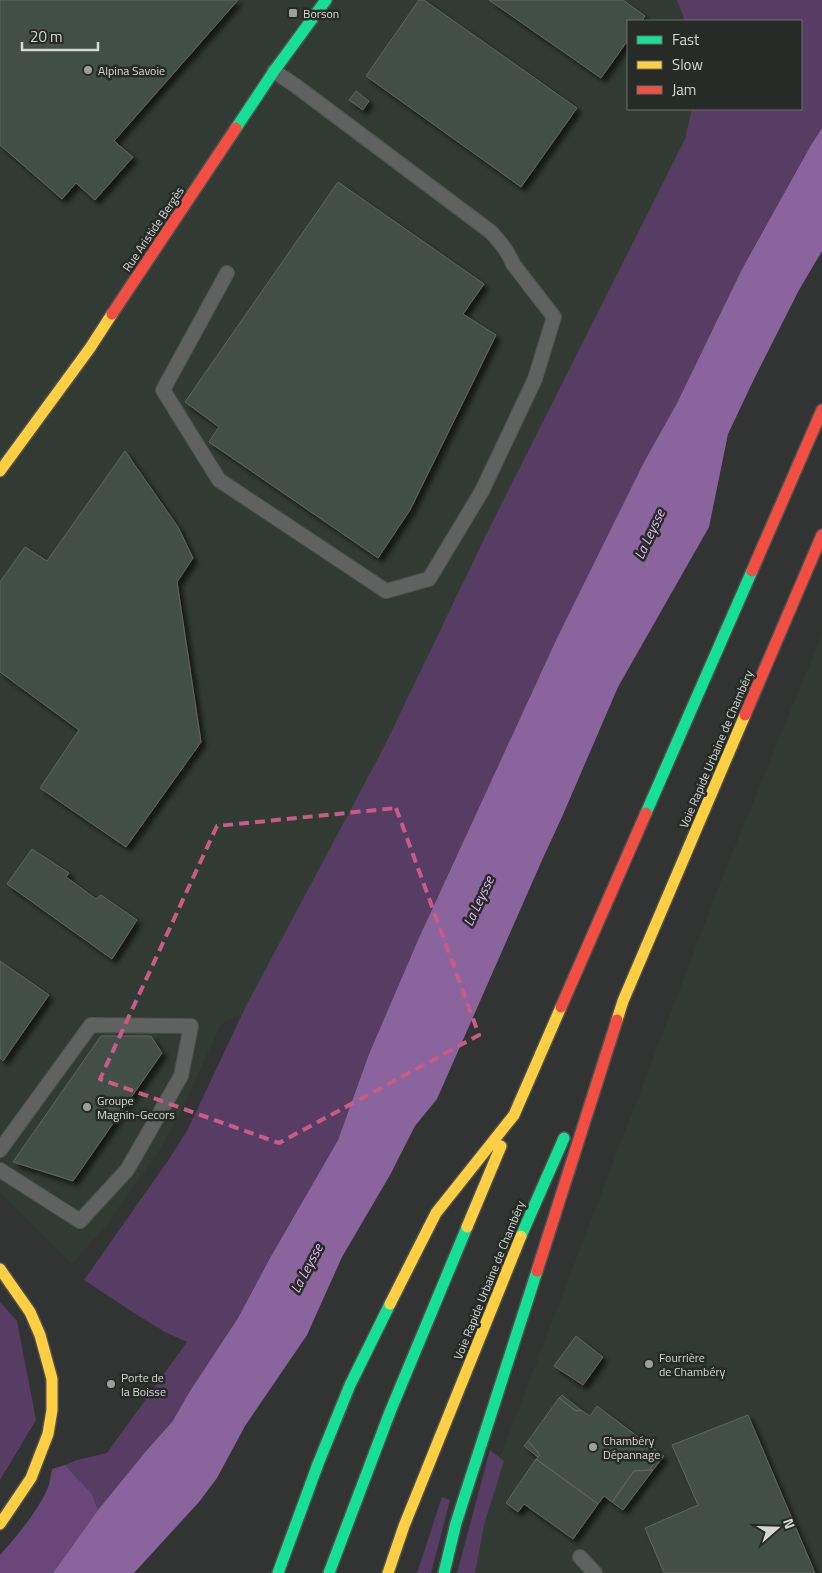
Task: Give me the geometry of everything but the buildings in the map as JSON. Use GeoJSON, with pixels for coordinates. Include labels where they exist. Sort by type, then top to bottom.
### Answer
{"type":"FeatureCollection","features":[{"type":"Feature","properties":{"kind":"main road","name":"Rue Aristide Bergès"},"geometry":{"type":"LineString","coordinates":[[0,471],[90,348],[274,72],[326,0]]}},
{"type":"Feature","properties":{"kind":"main road"},"geometry":{"type":"LineString","coordinates":[[329,1573],[370,1459],[514,1115],[822,410]]}},
{"type":"Feature","properties":{"kind":"main road","name":"Voie Rapide Urbaine de Chambéry"},"geometry":{"type":"LineString","coordinates":[[623,1001],[822,535]]}},
{"type":"Feature","properties":{"kind":"main road"},"geometry":{"type":"LineString","coordinates":[[580,1102],[623,1001]]}},
{"type":"Feature","properties":{"kind":"main road"},"geometry":{"type":"LineString","coordinates":[[444,1573],[456,1523],[623,1001]]}},
{"type":"Feature","properties":{"kind":"main road"},"geometry":{"type":"LineString","coordinates":[[278,1573],[350,1384],[436,1213],[514,1115]]}},
{"type":"Feature","properties":{"kind":"main road","name":"Voie Rapide Urbaine de Chambéry"},"geometry":{"type":"LineString","coordinates":[[388,1573],[404,1526],[508,1266],[568,1129]]}},
{"type":"Feature","properties":{"kind":"main road"},"geometry":{"type":"LineString","coordinates":[[0,1269],[30,1312],[40,1335],[52,1379],[52,1410],[48,1434],[31,1478],[0,1524]]}},
{"type":"Feature","properties":{"kind":"main road"},"geometry":{"type":"LineString","coordinates":[[281,1531],[318,1464]]}},
{"type":"Feature","properties":{"kind":"lane"},"geometry":{"type":"LineString","coordinates":[[227,273],[163,390],[219,480],[386,590],[429,579],[486,482],[535,379],[554,317],[513,264],[503,244],[491,232],[296,86],[274,72]]}},
{"type":"Feature","properties":{"kind":"lane"},"geometry":{"type":"LineString","coordinates":[[0,1150],[91,1025],[191,1026],[181,1076],[127,1170],[80,1221],[0,1170]]}},
{"type":"Feature","properties":{"kind":"lane"},"geometry":{"type":"LineString","coordinates":[[580,1558],[595,1573]]}},
{"type":"Feature","properties":{"kind":"highlighted area"},"geometry":{"type":"Polygon","coordinates":[[[396,808],[479,1035],[279,1143],[100,1079],[217,826],[396,808]]]}},
{"type":"Feature","properties":{"kind":"shaded area"},"geometry":{"type":"Polygon","coordinates":[[[0,0],[801,0],[790,20],[627,20],[627,110],[740,110],[267,1002],[221,1024],[185,1103],[161,1148],[104,1228],[72,1264],[0,1193],[0,0]]]}},
{"type":"Feature","properties":{"kind":"shaded area"},"geometry":{"type":"Polygon","coordinates":[[[677,0],[822,0],[822,128],[742,269],[677,403],[644,462],[557,638],[418,940],[369,1054],[338,1140],[238,1318],[172,1422],[98,1510],[92,1494],[65,1465],[77,1460],[107,1453],[187,1342],[165,1332],[84,1280],[187,1131],[247,1004],[383,749],[488,531],[685,139],[692,110],[802,110],[802,20],[685,20],[677,0]]]}},
{"type":"Feature","properties":{"kind":"shaded area"},"geometry":{"type":"Polygon","coordinates":[[[822,634],[822,1573],[466,1573],[476,1520],[726,868],[822,634]]]}},
{"type":"Feature","properties":{"kind":"shaded area"},"geometry":{"type":"Polygon","coordinates":[[[0,1302],[17,1321],[36,1420],[0,1480],[0,1302]]]}},
{"type":"Feature","properties":{"kind":"shaded area"},"geometry":{"type":"Polygon","coordinates":[[[490,1450],[504,1461],[484,1525],[475,1573],[457,1573],[490,1450]]]}},
{"type":"Feature","properties":{"kind":"shaded area"},"geometry":{"type":"Polygon","coordinates":[[[65,1465],[92,1494],[98,1510],[53,1573],[0,1573],[0,1555],[38,1506],[48,1488],[52,1469],[65,1465]]]}},
{"type":"Feature","properties":{"kind":"shaded area"},"geometry":{"type":"Polygon","coordinates":[[[442,1497],[450,1500],[431,1573],[417,1573],[442,1497]]]}},
{"type":"Feature","properties":{"kind":"water","name":"La Leysse"},"geometry":{"type":"Polygon","coordinates":[[[822,128],[822,251],[799,290],[728,434],[709,527],[618,687],[437,1099],[415,1126],[390,1175],[342,1257],[307,1335],[245,1426],[217,1478],[199,1502],[134,1573],[53,1573],[98,1510],[172,1422],[238,1318],[338,1140],[369,1054],[418,940],[557,638],[644,462],[677,403],[742,269],[822,128]]]}},
{"type":"Feature","properties":{"kind":"traffic: fast"},"geometry":{"type":"LineString","coordinates":[[236,128],[274,71],[326,0]]}},
{"type":"Feature","properties":{"kind":"traffic: fast"},"geometry":{"type":"LineString","coordinates":[[646,813],[752,571]]}},
{"type":"Feature","properties":{"kind":"traffic: fast"},"geometry":{"type":"LineString","coordinates":[[521,1236],[564,1138]]}},
{"type":"Feature","properties":{"kind":"traffic: fast"},"geometry":{"type":"LineString","coordinates":[[329,1573],[390,1412],[467,1227]]}},
{"type":"Feature","properties":{"kind":"traffic: fast"},"geometry":{"type":"LineString","coordinates":[[444,1573],[456,1523],[537,1271]]}},
{"type":"Feature","properties":{"kind":"traffic: fast"},"geometry":{"type":"LineString","coordinates":[[278,1573],[318,1464],[350,1385],[390,1304]]}},
{"type":"Feature","properties":{"kind":"traffic: slow"},"geometry":{"type":"LineString","coordinates":[[0,471],[90,348],[112,314]]}},
{"type":"Feature","properties":{"kind":"traffic: slow"},"geometry":{"type":"LineString","coordinates":[[617,1020],[623,1001],[745,715]]}},
{"type":"Feature","properties":{"kind":"traffic: slow"},"geometry":{"type":"LineString","coordinates":[[390,1304],[436,1213],[514,1115],[561,1007]]}},
{"type":"Feature","properties":{"kind":"traffic: slow"},"geometry":{"type":"LineString","coordinates":[[467,1227],[501,1146]]}},
{"type":"Feature","properties":{"kind":"traffic: slow"},"geometry":{"type":"LineString","coordinates":[[388,1573],[404,1526],[521,1236]]}},
{"type":"Feature","properties":{"kind":"traffic: slow"},"geometry":{"type":"LineString","coordinates":[[0,1269],[30,1312],[40,1335],[52,1379],[52,1410],[48,1434],[31,1478],[0,1524]]}},
{"type":"Feature","properties":{"kind":"traffic: jam"},"geometry":{"type":"LineString","coordinates":[[112,314],[236,128]]}},
{"type":"Feature","properties":{"kind":"traffic: jam"},"geometry":{"type":"LineString","coordinates":[[752,571],[822,410]]}},
{"type":"Feature","properties":{"kind":"traffic: jam"},"geometry":{"type":"LineString","coordinates":[[745,715],[822,535]]}},
{"type":"Feature","properties":{"kind":"traffic: jam"},"geometry":{"type":"LineString","coordinates":[[561,1007],[646,813]]}},
{"type":"Feature","properties":{"kind":"traffic: jam"},"geometry":{"type":"LineString","coordinates":[[537,1271],[617,1020]]}},
{"type":"Feature","properties":{"kind":"place","name":"Borson"},"geometry":{"type":"Point","coordinates":[293,13]}},
{"type":"Feature","properties":{"kind":"place","name":"Alpina Savoie"},"geometry":{"type":"Point","coordinates":[88,70]}},
{"type":"Feature","properties":{"kind":"place","name":"Groupe Magnin-Gecors"},"geometry":{"type":"Point","coordinates":[87,1107]}},
{"type":"Feature","properties":{"kind":"place","name":"Fourrière de Chambéry"},"geometry":{"type":"Point","coordinates":[649,1364]}},
{"type":"Feature","properties":{"kind":"place","name":"Porte de la Boisse"},"geometry":{"type":"Point","coordinates":[111,1384]}},
{"type":"Feature","properties":{"kind":"place","name":"Chambéry Dépannage"},"geometry":{"type":"Point","coordinates":[593,1447]}}]}
